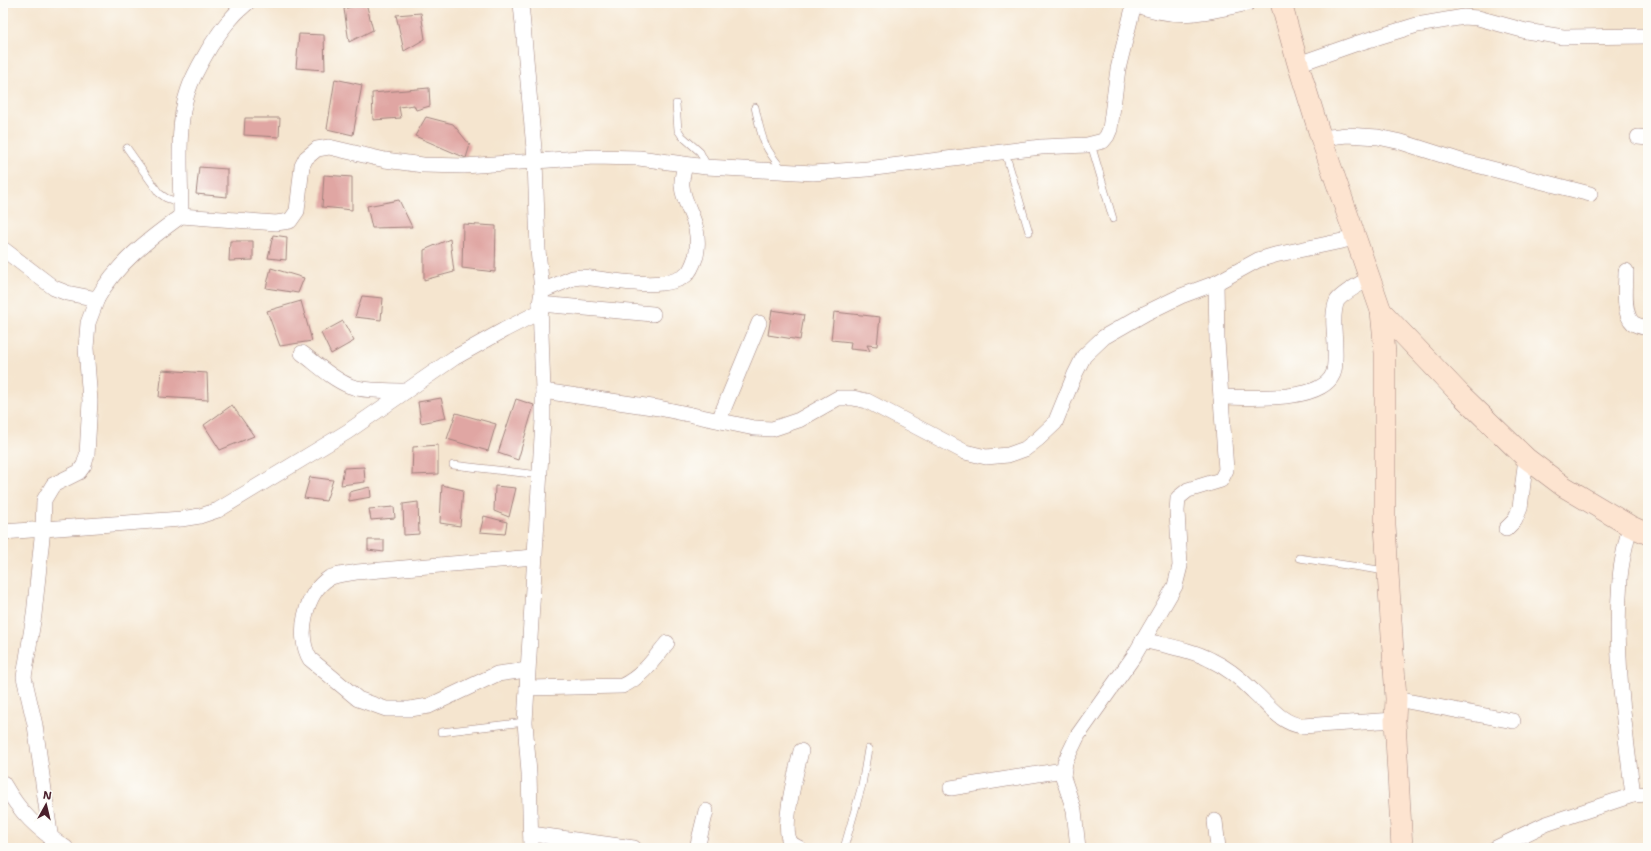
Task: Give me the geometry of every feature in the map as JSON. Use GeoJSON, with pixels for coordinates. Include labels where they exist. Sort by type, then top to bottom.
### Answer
{"type":"FeatureCollection","features":[{"type":"Feature","properties":{"kind":"main road"},"geometry":{"type":"LineString","coordinates":[[1281,3],[1321,138],[1381,311],[1385,353],[1384,475],[1402,848]]}},
{"type":"Feature","properties":{"kind":"main road"},"geometry":{"type":"LineString","coordinates":[[1381,311],[1460,394],[1526,458],[1563,486],[1639,530]]}},
{"type":"Feature","properties":{"kind":"street"},"geometry":{"type":"LineString","coordinates":[[51,843],[35,725],[24,676],[34,615],[43,528],[44,500],[47,492],[53,485],[79,472],[84,465],[87,455],[90,401],[86,348],[88,323],[97,300],[106,284],[141,246],[181,209],[180,146],[183,113],[187,92],[196,70],[222,29],[234,13],[247,3]]}},
{"type":"Feature","properties":{"kind":"street"},"geometry":{"type":"LineString","coordinates":[[521,3],[535,160],[543,391],[540,475],[525,722],[529,773],[531,841],[634,848]]}},
{"type":"Feature","properties":{"kind":"street"},"geometry":{"type":"LineString","coordinates":[[181,209],[276,223],[287,222],[293,218],[297,211],[302,166],[306,158],[317,149],[329,147],[384,160],[423,165],[464,166],[594,157],[639,158],[708,168],[812,173],[867,169],[1041,147],[1091,144],[1103,141],[1110,129],[1118,69],[1133,3],[1158,12],[1175,14],[1201,14],[1248,3]]}},
{"type":"Feature","properties":{"kind":"street"},"geometry":{"type":"LineString","coordinates":[[1298,64],[1355,44],[1463,10],[1478,18],[1526,31],[1563,37],[1648,36]]}},
{"type":"Feature","properties":{"kind":"street"},"geometry":{"type":"LineString","coordinates":[[1321,138],[1364,136],[1390,139],[1461,161],[1590,194]]}},
{"type":"Feature","properties":{"kind":"street"},"geometry":{"type":"LineString","coordinates":[[3,532],[181,519],[200,516],[218,510],[347,432],[454,358],[504,330],[573,278],[581,277],[645,284],[666,283],[677,280],[687,274],[694,261],[698,244],[696,228],[683,194],[682,184],[685,165]]}},
{"type":"Feature","properties":{"kind":"street"},"geometry":{"type":"LineString","coordinates":[[543,391],[659,408],[754,428],[772,430],[799,420],[838,398],[853,398],[867,401],[965,452],[986,457],[1008,455],[1025,449],[1056,422],[1075,374],[1084,356],[1104,337],[1146,313],[1181,296],[1216,283],[1258,260],[1356,238]]}},
{"type":"Feature","properties":{"kind":"street"},"geometry":{"type":"LineString","coordinates":[[3,249],[54,288],[67,293],[97,300]]}},
{"type":"Feature","properties":{"kind":"street"},"geometry":{"type":"LineString","coordinates":[[1626,271],[1627,314],[1636,325],[1648,328]]}},
{"type":"Feature","properties":{"kind":"street"},"geometry":{"type":"LineString","coordinates":[[1221,397],[1283,398],[1325,385],[1333,373],[1335,348],[1335,310],[1337,301],[1341,296],[1369,278]]}},
{"type":"Feature","properties":{"kind":"street"},"geometry":{"type":"LineString","coordinates":[[1078,848],[1074,810],[1063,777],[1065,762],[1078,735],[1143,640],[1175,586],[1180,566],[1177,511],[1178,498],[1188,490],[1221,480],[1226,470],[1217,340],[1216,283]]}},
{"type":"Feature","properties":{"kind":"street"},"geometry":{"type":"LineString","coordinates":[[541,302],[653,314]]}},
{"type":"Feature","properties":{"kind":"street"},"geometry":{"type":"LineString","coordinates":[[719,420],[759,323]]}},
{"type":"Feature","properties":{"kind":"street"},"geometry":{"type":"LineString","coordinates":[[302,353],[338,380],[352,386],[366,389],[406,391]]}},
{"type":"Feature","properties":{"kind":"street"},"geometry":{"type":"LineString","coordinates":[[1506,529],[1515,520],[1520,508],[1526,458]]}},
{"type":"Feature","properties":{"kind":"street"},"geometry":{"type":"LineString","coordinates":[[1632,795],[1625,736],[1618,638],[1620,579],[1639,530]]}},
{"type":"Feature","properties":{"kind":"street"},"geometry":{"type":"LineString","coordinates":[[527,670],[497,674],[429,706],[410,709],[386,708],[358,699],[310,659],[305,651],[303,622],[309,603],[323,583],[330,578],[357,572],[534,556]]}},
{"type":"Feature","properties":{"kind":"street"},"geometry":{"type":"LineString","coordinates":[[1143,640],[1188,651],[1212,660],[1233,674],[1254,691],[1279,716],[1294,725],[1302,726],[1395,720]]}},
{"type":"Feature","properties":{"kind":"street"},"geometry":{"type":"LineString","coordinates":[[527,688],[622,686],[634,680],[644,672],[667,643]]}},
{"type":"Feature","properties":{"kind":"street"},"geometry":{"type":"LineString","coordinates":[[1396,699],[1513,721]]}},
{"type":"Feature","properties":{"kind":"street"},"geometry":{"type":"LineString","coordinates":[[799,848],[791,843],[788,835],[787,816],[801,751]]}},
{"type":"Feature","properties":{"kind":"street"},"geometry":{"type":"LineString","coordinates":[[951,788],[1063,770]]}},
{"type":"Feature","properties":{"kind":"street"},"geometry":{"type":"LineString","coordinates":[[3,783],[13,800],[51,843],[66,848]]}},
{"type":"Feature","properties":{"kind":"street"},"geometry":{"type":"LineString","coordinates":[[1496,848],[1546,824],[1632,795],[1648,794]]}},
{"type":"Feature","properties":{"kind":"street"},"geometry":{"type":"LineString","coordinates":[[697,848],[706,810]]}},
{"type":"Feature","properties":{"kind":"street"},"geometry":{"type":"LineString","coordinates":[[1215,821],[1218,848]]}},
{"type":"Feature","properties":{"kind":"lane"},"geometry":{"type":"LineString","coordinates":[[676,104],[678,130],[682,136],[700,152],[708,168]]}},
{"type":"Feature","properties":{"kind":"lane"},"geometry":{"type":"LineString","coordinates":[[756,107],[762,140],[771,156],[786,172]]}},
{"type":"Feature","properties":{"kind":"lane"},"geometry":{"type":"LineString","coordinates":[[1091,144],[1113,219]]}},
{"type":"Feature","properties":{"kind":"lane"},"geometry":{"type":"LineString","coordinates":[[127,148],[159,193],[181,209]]}},
{"type":"Feature","properties":{"kind":"lane"},"geometry":{"type":"LineString","coordinates":[[1005,152],[1030,232]]}},
{"type":"Feature","properties":{"kind":"lane"},"geometry":{"type":"LineString","coordinates":[[452,465],[540,475]]}},
{"type":"Feature","properties":{"kind":"lane"},"geometry":{"type":"LineString","coordinates":[[1299,558],[1388,571]]}},
{"type":"Feature","properties":{"kind":"lane"},"geometry":{"type":"LineString","coordinates":[[441,732],[525,722]]}},
{"type":"Feature","properties":{"kind":"lane"},"geometry":{"type":"LineString","coordinates":[[844,848],[862,785],[868,749]]}},
{"type":"Feature","properties":{"kind":"building"},"geometry":{"type":"Polygon","coordinates":[[[366,3],[373,30],[349,42],[344,9],[366,3]]]}},
{"type":"Feature","properties":{"kind":"building"},"geometry":{"type":"Polygon","coordinates":[[[421,13],[425,39],[404,51],[396,15],[421,13]]]}},
{"type":"Feature","properties":{"kind":"building"},"geometry":{"type":"Polygon","coordinates":[[[299,34],[324,35],[325,70],[296,68],[299,34]]]}},
{"type":"Feature","properties":{"kind":"building"},"geometry":{"type":"Polygon","coordinates":[[[335,79],[362,85],[353,135],[327,129],[335,79]]]}},
{"type":"Feature","properties":{"kind":"building"},"geometry":{"type":"Polygon","coordinates":[[[429,88],[430,106],[416,110],[414,105],[399,107],[401,118],[373,120],[372,93],[429,88]]]}},
{"type":"Feature","properties":{"kind":"building"},"geometry":{"type":"Polygon","coordinates":[[[426,117],[453,124],[470,145],[466,158],[415,136],[426,117]]]}},
{"type":"Feature","properties":{"kind":"building"},"geometry":{"type":"Polygon","coordinates":[[[245,118],[280,118],[279,137],[244,135],[245,118]]]}},
{"type":"Feature","properties":{"kind":"building"},"geometry":{"type":"Polygon","coordinates":[[[199,167],[227,169],[227,197],[196,194],[199,167]]]}},
{"type":"Feature","properties":{"kind":"building"},"geometry":{"type":"Polygon","coordinates":[[[324,175],[352,177],[352,210],[322,207],[324,175]]]}},
{"type":"Feature","properties":{"kind":"building"},"geometry":{"type":"Polygon","coordinates":[[[399,200],[412,227],[372,228],[367,206],[399,200]]]}},
{"type":"Feature","properties":{"kind":"building"},"geometry":{"type":"Polygon","coordinates":[[[463,224],[496,226],[495,272],[462,268],[463,224]]]}},
{"type":"Feature","properties":{"kind":"building"},"geometry":{"type":"Polygon","coordinates":[[[273,235],[287,237],[286,260],[268,258],[273,235]]]}},
{"type":"Feature","properties":{"kind":"building"},"geometry":{"type":"Polygon","coordinates":[[[450,239],[454,272],[424,280],[424,250],[450,239]]]}},
{"type":"Feature","properties":{"kind":"building"},"geometry":{"type":"Polygon","coordinates":[[[230,241],[253,241],[253,260],[229,261],[230,241]]]}},
{"type":"Feature","properties":{"kind":"building"},"geometry":{"type":"Polygon","coordinates":[[[271,268],[304,278],[298,293],[266,288],[271,268]]]}},
{"type":"Feature","properties":{"kind":"building"},"geometry":{"type":"Polygon","coordinates":[[[362,296],[383,298],[381,320],[355,317],[362,296]]]}},
{"type":"Feature","properties":{"kind":"building"},"geometry":{"type":"Polygon","coordinates":[[[301,301],[312,341],[280,346],[267,311],[301,301]]]}},
{"type":"Feature","properties":{"kind":"building"},"geometry":{"type":"Polygon","coordinates":[[[772,310],[804,315],[800,340],[768,335],[772,310]]]}},
{"type":"Feature","properties":{"kind":"building"},"geometry":{"type":"Polygon","coordinates":[[[834,312],[880,317],[877,346],[867,345],[870,351],[850,349],[851,342],[831,340],[834,312]]]}},
{"type":"Feature","properties":{"kind":"building"},"geometry":{"type":"Polygon","coordinates":[[[343,321],[354,341],[331,354],[321,333],[343,321]]]}},
{"type":"Feature","properties":{"kind":"building"},"geometry":{"type":"Polygon","coordinates":[[[162,370],[207,373],[208,400],[159,397],[162,370]]]}},
{"type":"Feature","properties":{"kind":"building"},"geometry":{"type":"Polygon","coordinates":[[[441,398],[446,418],[421,423],[418,402],[441,398]]]}},
{"type":"Feature","properties":{"kind":"building"},"geometry":{"type":"Polygon","coordinates":[[[516,399],[534,405],[518,460],[498,453],[516,399]]]}},
{"type":"Feature","properties":{"kind":"building"},"geometry":{"type":"Polygon","coordinates":[[[232,405],[254,436],[220,450],[204,425],[232,405]]]}},
{"type":"Feature","properties":{"kind":"building"},"geometry":{"type":"Polygon","coordinates":[[[456,413],[496,424],[488,451],[447,439],[456,413]]]}},
{"type":"Feature","properties":{"kind":"building"},"geometry":{"type":"Polygon","coordinates":[[[438,445],[438,474],[412,475],[413,447],[438,445]]]}},
{"type":"Feature","properties":{"kind":"building"},"geometry":{"type":"Polygon","coordinates":[[[364,467],[365,482],[341,485],[344,468],[364,467]]]}},
{"type":"Feature","properties":{"kind":"building"},"geometry":{"type":"Polygon","coordinates":[[[310,477],[333,480],[326,501],[304,498],[310,477]]]}},
{"type":"Feature","properties":{"kind":"building"},"geometry":{"type":"Polygon","coordinates":[[[442,485],[463,490],[460,526],[440,523],[442,485]]]}},
{"type":"Feature","properties":{"kind":"building"},"geometry":{"type":"Polygon","coordinates":[[[495,486],[516,488],[509,517],[494,511],[495,486]]]}},
{"type":"Feature","properties":{"kind":"building"},"geometry":{"type":"Polygon","coordinates":[[[370,487],[371,497],[349,501],[349,492],[370,487]]]}},
{"type":"Feature","properties":{"kind":"building"},"geometry":{"type":"Polygon","coordinates":[[[418,502],[419,534],[404,535],[403,504],[418,502]]]}},
{"type":"Feature","properties":{"kind":"building"},"geometry":{"type":"Polygon","coordinates":[[[394,507],[395,518],[371,520],[369,509],[394,507]]]}},
{"type":"Feature","properties":{"kind":"building"},"geometry":{"type":"Polygon","coordinates":[[[484,516],[507,522],[505,534],[480,532],[484,516]]]}},
{"type":"Feature","properties":{"kind":"building"},"geometry":{"type":"Polygon","coordinates":[[[368,540],[384,540],[384,552],[368,550],[368,540]]]}}]}
